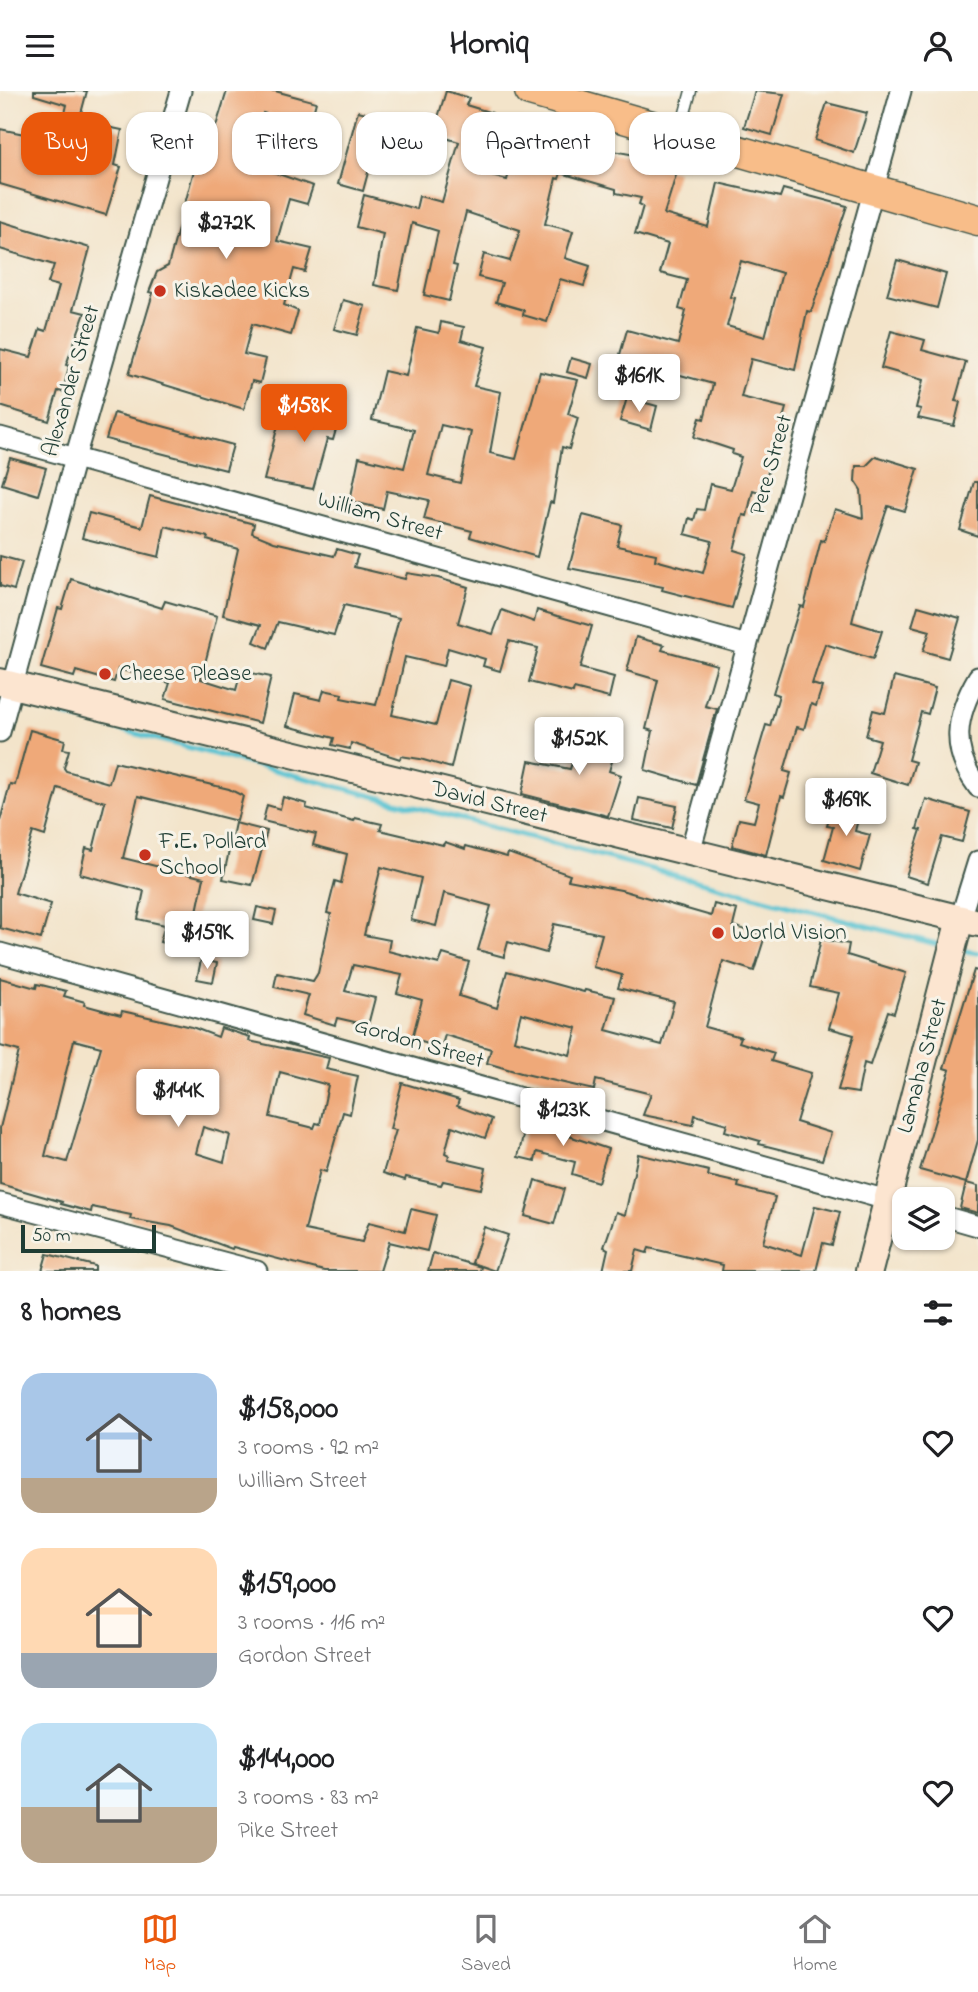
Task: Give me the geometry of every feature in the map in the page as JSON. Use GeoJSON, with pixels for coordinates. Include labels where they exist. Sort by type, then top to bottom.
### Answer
{"type":"FeatureCollection","features":[{"type":"Feature","properties":{"kind":"main road"},"geometry":{"type":"LineString","coordinates":[[530,91],[629,120]]}},
{"type":"Feature","properties":{"kind":"main road"},"geometry":{"type":"LineString","coordinates":[[740,153],[978,220]]}},
{"type":"Feature","properties":{"kind":"street","name":"Alexander Street"},"geometry":{"type":"LineString","coordinates":[[0,732],[9,686],[181,91]]}},
{"type":"Feature","properties":{"kind":"street","name":"Pere Street"},"geometry":{"type":"LineString","coordinates":[[690,852],[901,91]]}},
{"type":"Feature","properties":{"kind":"street","name":"William Street"},"geometry":{"type":"LineString","coordinates":[[0,437],[747,645]]}},
{"type":"Feature","properties":{"kind":"street"},"geometry":{"type":"LineString","coordinates":[[978,677],[960,720],[958,750],[978,787]]}},
{"type":"Feature","properties":{"kind":"street","name":"David Street"},"geometry":{"type":"LineString","coordinates":[[9,686],[690,852],[961,935]]}},
{"type":"Feature","properties":{"kind":"street","name":"Lamaha Street"},"geometry":{"type":"LineString","coordinates":[[900,1187],[978,861]]}},
{"type":"Feature","properties":{"kind":"street","name":"Gordon Street"},"geometry":{"type":"LineString","coordinates":[[0,953],[892,1202]]}},
{"type":"Feature","properties":{"kind":"street"},"geometry":{"type":"LineString","coordinates":[[0,1203],[257,1271]]}},
{"type":"Feature","properties":{"kind":"street","name":"Lamaha Street"},"geometry":{"type":"LineString","coordinates":[[869,1271],[892,1213]]}},
{"type":"Feature","properties":{"kind":"street"},"geometry":{"type":"LineString","coordinates":[[955,1219],[978,1226]]}},
{"type":"Feature","properties":{"kind":"lane"},"geometry":{"type":"LineString","coordinates":[[685,112],[691,91]]}},
{"type":"Feature","properties":{"kind":"building"},"geometry":{"type":"Polygon","coordinates":[[[34,91],[87,91],[81,112],[65,112],[67,105],[34,95],[34,91]]]}},
{"type":"Feature","properties":{"kind":"building"},"geometry":{"type":"Polygon","coordinates":[[[227,91],[275,91],[316,102],[313,112],[232,112],[232,175],[282,175],[313,186],[307,204],[289,199],[277,241],[312,249],[305,272],[294,269],[284,305],[298,311],[291,335],[252,324],[244,354],[266,359],[260,383],[252,381],[244,409],[129,374],[153,293],[149,292],[157,272],[168,266],[193,175],[218,175],[218,120],[227,91]]]}},
{"type":"Feature","properties":{"kind":"building"},"geometry":{"type":"Polygon","coordinates":[[[446,91],[469,98],[466,105],[489,112],[461,112],[461,175],[488,175],[507,180],[508,175],[560,175],[559,179],[556,178],[545,224],[573,231],[565,258],[590,266],[584,286],[560,279],[547,322],[523,315],[524,310],[496,302],[502,283],[478,277],[484,254],[510,261],[520,230],[466,212],[453,265],[457,266],[449,301],[424,295],[438,231],[412,223],[398,290],[374,285],[383,234],[356,227],[364,195],[416,209],[419,196],[442,202],[459,142],[447,138],[447,112],[440,112],[446,91]]]}},
{"type":"Feature","properties":{"kind":"building"},"geometry":{"type":"Polygon","coordinates":[[[755,91],[784,94],[772,135],[744,127],[755,91]]]}},
{"type":"Feature","properties":{"kind":"building"},"geometry":{"type":"Polygon","coordinates":[[[827,103],[867,113],[854,153],[815,140],[827,103]]]}},
{"type":"Feature","properties":{"kind":"building"},"geometry":{"type":"Polygon","coordinates":[[[356,118],[356,175],[367,175],[363,191],[338,184],[356,118]]]}},
{"type":"Feature","properties":{"kind":"building"},"geometry":{"type":"Polygon","coordinates":[[[112,128],[122,130],[115,165],[121,167],[106,215],[0,184],[0,129],[21,133],[21,175],[112,175],[112,128]]]}},
{"type":"Feature","properties":{"kind":"building"},"geometry":{"type":"Polygon","coordinates":[[[615,151],[629,154],[629,175],[676,175],[664,214],[708,227],[718,183],[780,197],[783,189],[847,206],[811,312],[807,311],[795,370],[751,359],[741,397],[786,408],[762,493],[753,490],[747,516],[743,515],[734,550],[747,554],[732,608],[662,590],[663,587],[569,568],[583,515],[622,525],[617,546],[656,554],[655,560],[703,573],[712,541],[685,534],[689,518],[694,520],[697,509],[704,510],[710,484],[731,489],[741,457],[732,454],[733,450],[694,437],[700,418],[704,419],[713,384],[619,358],[627,330],[678,344],[686,311],[679,309],[687,280],[660,273],[668,244],[635,234],[643,206],[639,204],[641,198],[616,193],[616,189],[568,175],[615,175],[615,151]],[[741,261],[730,297],[735,298],[727,326],[765,337],[782,273],[741,261]]]}},
{"type":"Feature","properties":{"kind":"building"},"geometry":{"type":"Polygon","coordinates":[[[0,221],[90,248],[73,310],[85,313],[66,365],[69,366],[63,392],[58,391],[49,421],[0,406],[0,349],[31,357],[40,329],[46,331],[59,286],[48,283],[54,265],[0,249],[0,221]]]}},
{"type":"Feature","properties":{"kind":"building"},"geometry":{"type":"Polygon","coordinates":[[[897,260],[946,274],[937,308],[887,295],[897,260]]]}},
{"type":"Feature","properties":{"kind":"building"},"geometry":{"type":"Polygon","coordinates":[[[343,300],[365,306],[357,335],[334,329],[343,300]]]}},
{"type":"Feature","properties":{"kind":"building"},"geometry":{"type":"Polygon","coordinates":[[[441,322],[464,327],[461,340],[486,347],[474,386],[501,392],[490,453],[516,459],[540,372],[578,380],[568,414],[578,418],[569,449],[562,447],[553,503],[550,502],[537,557],[470,537],[472,531],[424,519],[429,500],[387,491],[383,509],[350,501],[359,457],[404,468],[414,430],[372,420],[384,371],[406,376],[417,328],[439,333],[441,322]],[[441,425],[428,475],[460,483],[471,432],[441,425]]]}},
{"type":"Feature","properties":{"kind":"building"},"geometry":{"type":"Polygon","coordinates":[[[891,331],[925,340],[922,350],[966,362],[955,401],[960,402],[954,426],[918,418],[921,409],[916,408],[923,380],[881,368],[891,331]]]}},
{"type":"Feature","properties":{"kind":"building"},"geometry":{"type":"Polygon","coordinates":[[[571,358],[592,364],[588,378],[567,372],[571,358]]]}},
{"type":"Feature","properties":{"kind":"building"},"geometry":{"type":"Polygon","coordinates":[[[312,392],[344,401],[333,440],[327,439],[313,489],[264,480],[279,421],[302,427],[312,392]]]}},
{"type":"Feature","properties":{"kind":"building"},"geometry":{"type":"Polygon","coordinates":[[[627,398],[657,406],[651,430],[620,421],[627,398]]]}},
{"type":"Feature","properties":{"kind":"building"},"geometry":{"type":"Polygon","coordinates":[[[114,413],[233,445],[226,470],[106,439],[114,413]]]}},
{"type":"Feature","properties":{"kind":"building"},"geometry":{"type":"Polygon","coordinates":[[[876,456],[918,469],[905,511],[888,506],[859,592],[852,622],[882,631],[873,659],[825,644],[812,684],[822,687],[816,706],[811,704],[804,729],[797,727],[784,771],[791,773],[784,797],[781,796],[766,855],[732,846],[739,819],[754,822],[759,803],[744,799],[766,725],[770,726],[779,695],[773,693],[800,606],[804,607],[821,540],[824,541],[835,509],[863,518],[861,490],[855,481],[856,466],[866,466],[876,456]]]}},
{"type":"Feature","properties":{"kind":"building"},"geometry":{"type":"Polygon","coordinates":[[[10,458],[46,468],[38,495],[2,484],[10,458]]]}},
{"type":"Feature","properties":{"kind":"building"},"geometry":{"type":"Polygon","coordinates":[[[974,482],[978,482],[978,536],[960,530],[974,482]]]}},
{"type":"Feature","properties":{"kind":"building"},"geometry":{"type":"Polygon","coordinates":[[[150,496],[254,524],[252,533],[274,542],[334,556],[337,549],[358,555],[354,567],[405,579],[407,573],[438,578],[468,587],[458,623],[493,634],[502,610],[534,622],[537,610],[592,626],[580,668],[614,677],[609,698],[574,689],[573,693],[529,682],[538,648],[509,641],[500,671],[483,666],[485,659],[448,648],[444,666],[405,657],[392,715],[436,725],[448,680],[470,686],[451,768],[420,759],[401,756],[400,759],[351,743],[350,749],[332,745],[334,738],[287,726],[295,694],[321,700],[324,690],[342,694],[341,698],[376,705],[399,618],[344,605],[334,635],[278,622],[268,648],[254,642],[261,625],[223,615],[238,549],[207,540],[208,537],[165,526],[159,557],[82,538],[89,513],[142,527],[150,496]]]}},
{"type":"Feature","properties":{"kind":"building"},"geometry":{"type":"Polygon","coordinates":[[[0,556],[22,562],[14,590],[0,586],[0,556]]]}},
{"type":"Feature","properties":{"kind":"building"},"geometry":{"type":"Polygon","coordinates":[[[71,579],[162,608],[165,601],[217,616],[201,679],[236,690],[241,671],[271,677],[260,723],[165,699],[170,683],[118,669],[114,682],[76,671],[74,677],[41,668],[58,608],[62,609],[71,579]]]}},
{"type":"Feature","properties":{"kind":"building"},"geometry":{"type":"Polygon","coordinates":[[[918,606],[960,618],[948,658],[923,651],[930,631],[912,626],[918,606]]]}},
{"type":"Feature","properties":{"kind":"building"},"geometry":{"type":"Polygon","coordinates":[[[636,637],[664,645],[662,650],[717,665],[705,706],[717,709],[696,785],[645,770],[653,731],[646,729],[658,680],[627,671],[636,637]]]}},
{"type":"Feature","properties":{"kind":"building"},"geometry":{"type":"Polygon","coordinates":[[[894,677],[935,688],[928,714],[921,712],[908,760],[915,762],[908,785],[870,773],[880,740],[866,736],[873,710],[885,713],[894,677]]]}},
{"type":"Feature","properties":{"kind":"building"},"geometry":{"type":"Polygon","coordinates":[[[591,726],[620,736],[609,771],[621,775],[608,816],[522,794],[529,761],[570,769],[573,760],[580,762],[591,726]]]}},
{"type":"Feature","properties":{"kind":"building"},"geometry":{"type":"Polygon","coordinates":[[[30,730],[65,740],[63,749],[69,750],[64,768],[66,771],[109,783],[115,762],[229,789],[243,796],[237,821],[138,796],[123,858],[204,878],[189,950],[160,942],[165,925],[138,919],[144,891],[80,874],[86,848],[93,850],[105,802],[58,788],[45,836],[33,832],[15,893],[51,904],[41,939],[0,928],[0,821],[10,784],[15,785],[30,730]]]}},
{"type":"Feature","properties":{"kind":"building"},"geometry":{"type":"Polygon","coordinates":[[[283,797],[307,804],[306,808],[354,821],[355,818],[382,824],[380,830],[443,845],[445,842],[465,849],[466,846],[507,857],[508,853],[570,875],[568,880],[621,890],[711,916],[714,904],[737,910],[733,926],[765,936],[754,971],[723,961],[705,1027],[741,1037],[739,1042],[774,1053],[771,1061],[811,1073],[796,1122],[831,1133],[822,1160],[759,1144],[760,1141],[725,1131],[727,1124],[695,1115],[693,1125],[643,1115],[651,1094],[596,1080],[594,1090],[521,1073],[487,1063],[491,1049],[445,1035],[441,1048],[412,1039],[422,1000],[397,993],[402,975],[353,965],[345,991],[375,998],[368,1025],[337,1018],[335,1025],[303,1015],[309,995],[274,987],[277,973],[313,981],[318,973],[331,914],[327,913],[335,881],[341,883],[347,854],[313,845],[316,834],[263,821],[267,805],[280,809],[283,797]],[[381,867],[364,935],[390,940],[388,951],[439,964],[443,954],[469,962],[459,996],[497,1008],[507,971],[584,992],[585,990],[615,997],[606,1030],[662,1045],[674,1002],[618,988],[622,975],[593,967],[602,934],[554,924],[546,953],[508,942],[504,957],[478,950],[491,906],[444,893],[436,926],[411,920],[421,878],[381,867]],[[521,1013],[514,1040],[570,1055],[577,1028],[521,1013]]]}},
{"type":"Feature","properties":{"kind":"building"},"geometry":{"type":"Polygon","coordinates":[[[639,798],[677,806],[672,828],[634,820],[639,798]]]}},
{"type":"Feature","properties":{"kind":"building"},"geometry":{"type":"Polygon","coordinates":[[[926,799],[970,812],[962,842],[942,837],[928,883],[906,876],[921,830],[917,829],[926,799]]]}},
{"type":"Feature","properties":{"kind":"building"},"geometry":{"type":"Polygon","coordinates":[[[834,802],[861,808],[855,831],[870,835],[860,871],[824,860],[833,827],[827,826],[834,802]]]}},
{"type":"Feature","properties":{"kind":"building"},"geometry":{"type":"Polygon","coordinates":[[[235,823],[267,831],[252,885],[223,879],[235,823]]]}},
{"type":"Feature","properties":{"kind":"building"},"geometry":{"type":"Polygon","coordinates":[[[257,907],[276,911],[273,924],[254,920],[257,907]]]}},
{"type":"Feature","properties":{"kind":"building"},"geometry":{"type":"Polygon","coordinates":[[[821,939],[849,944],[847,955],[906,973],[894,1013],[888,1011],[870,1065],[864,1063],[858,1093],[838,1090],[854,1035],[829,1028],[839,993],[810,987],[821,939]]]}},
{"type":"Feature","properties":{"kind":"building"},"geometry":{"type":"Polygon","coordinates":[[[201,960],[217,963],[213,982],[197,979],[201,960]]]}},
{"type":"Feature","properties":{"kind":"building"},"geometry":{"type":"Polygon","coordinates":[[[974,970],[978,971],[978,1140],[966,1183],[920,1170],[950,1070],[944,1068],[974,970]]]}},
{"type":"Feature","properties":{"kind":"building"},"geometry":{"type":"Polygon","coordinates":[[[0,978],[36,988],[37,984],[66,991],[64,996],[85,1002],[84,1005],[121,1015],[122,1011],[192,1027],[218,1037],[221,1028],[250,1037],[249,1041],[329,1058],[326,1069],[358,1076],[350,1114],[343,1112],[326,1172],[320,1170],[305,1230],[362,1242],[369,1222],[405,1231],[411,1209],[436,1215],[427,1251],[389,1242],[380,1271],[324,1271],[233,1247],[232,1249],[171,1226],[130,1219],[131,1215],[92,1207],[91,1212],[0,1184],[0,1128],[19,1051],[0,1046],[0,978]],[[74,1040],[45,1156],[67,1162],[101,1047],[74,1040]],[[280,1072],[270,1117],[314,1128],[316,1123],[320,1124],[328,1085],[280,1072]],[[203,1127],[196,1153],[224,1162],[230,1135],[203,1127]]]}},
{"type":"Feature","properties":{"kind":"building"},"geometry":{"type":"Polygon","coordinates":[[[402,1083],[459,1100],[457,1106],[492,1119],[485,1138],[452,1126],[445,1153],[449,1155],[448,1159],[486,1168],[481,1189],[443,1181],[441,1185],[406,1177],[405,1180],[383,1173],[396,1130],[390,1129],[402,1083]]]}},
{"type":"Feature","properties":{"kind":"building"},"geometry":{"type":"Polygon","coordinates":[[[527,1119],[550,1124],[551,1120],[572,1126],[569,1136],[608,1149],[598,1182],[572,1174],[575,1162],[537,1152],[535,1161],[518,1157],[527,1119]]]}},
{"type":"Feature","properties":{"kind":"building"},"geometry":{"type":"Polygon","coordinates":[[[638,1154],[709,1171],[708,1176],[739,1183],[738,1187],[775,1197],[763,1243],[802,1255],[815,1206],[840,1212],[832,1245],[823,1243],[816,1271],[722,1271],[723,1265],[649,1248],[647,1253],[637,1250],[632,1271],[603,1271],[608,1249],[604,1247],[616,1212],[625,1215],[638,1154]]]}},
{"type":"Feature","properties":{"kind":"building"},"geometry":{"type":"Polygon","coordinates":[[[535,1180],[564,1189],[554,1224],[525,1216],[535,1180]]]}},
{"type":"Feature","properties":{"kind":"building"},"geometry":{"type":"Polygon","coordinates":[[[966,1183],[978,1186],[978,1213],[960,1208],[966,1183]]]}},
{"type":"Feature","properties":{"kind":"building"},"geometry":{"type":"Polygon","coordinates":[[[484,1227],[508,1235],[495,1271],[472,1263],[484,1227]]]}},
{"type":"Feature","properties":{"kind":"building"},"geometry":{"type":"Polygon","coordinates":[[[433,1253],[481,1267],[480,1271],[428,1271],[433,1253]]]}},
{"type":"Feature","properties":{"kind":"building"},"geometry":{"type":"Polygon","coordinates":[[[47,1254],[95,1266],[95,1271],[42,1271],[47,1254]]]}},
{"type":"Feature","properties":{"kind":"waterway"},"geometry":{"type":"LineString","coordinates":[[12,701],[944,946]]}},
{"type":"Feature","properties":{"kind":"waterway"},"geometry":{"type":"LineString","coordinates":[[960,950],[978,953]]}},
{"type":"Feature","properties":{"kind":"place","name":"Kiskadee Kicks"},"geometry":{"type":"Point","coordinates":[160,291]}},
{"type":"Feature","properties":{"kind":"place","name":"Cheese Please"},"geometry":{"type":"Point","coordinates":[105,674]}},
{"type":"Feature","properties":{"kind":"place","name":"F.E. Pollard School"},"geometry":{"type":"Point","coordinates":[145,855]}},
{"type":"Feature","properties":{"kind":"place","name":"World Vision"},"geometry":{"type":"Point","coordinates":[718,933]}}]}
